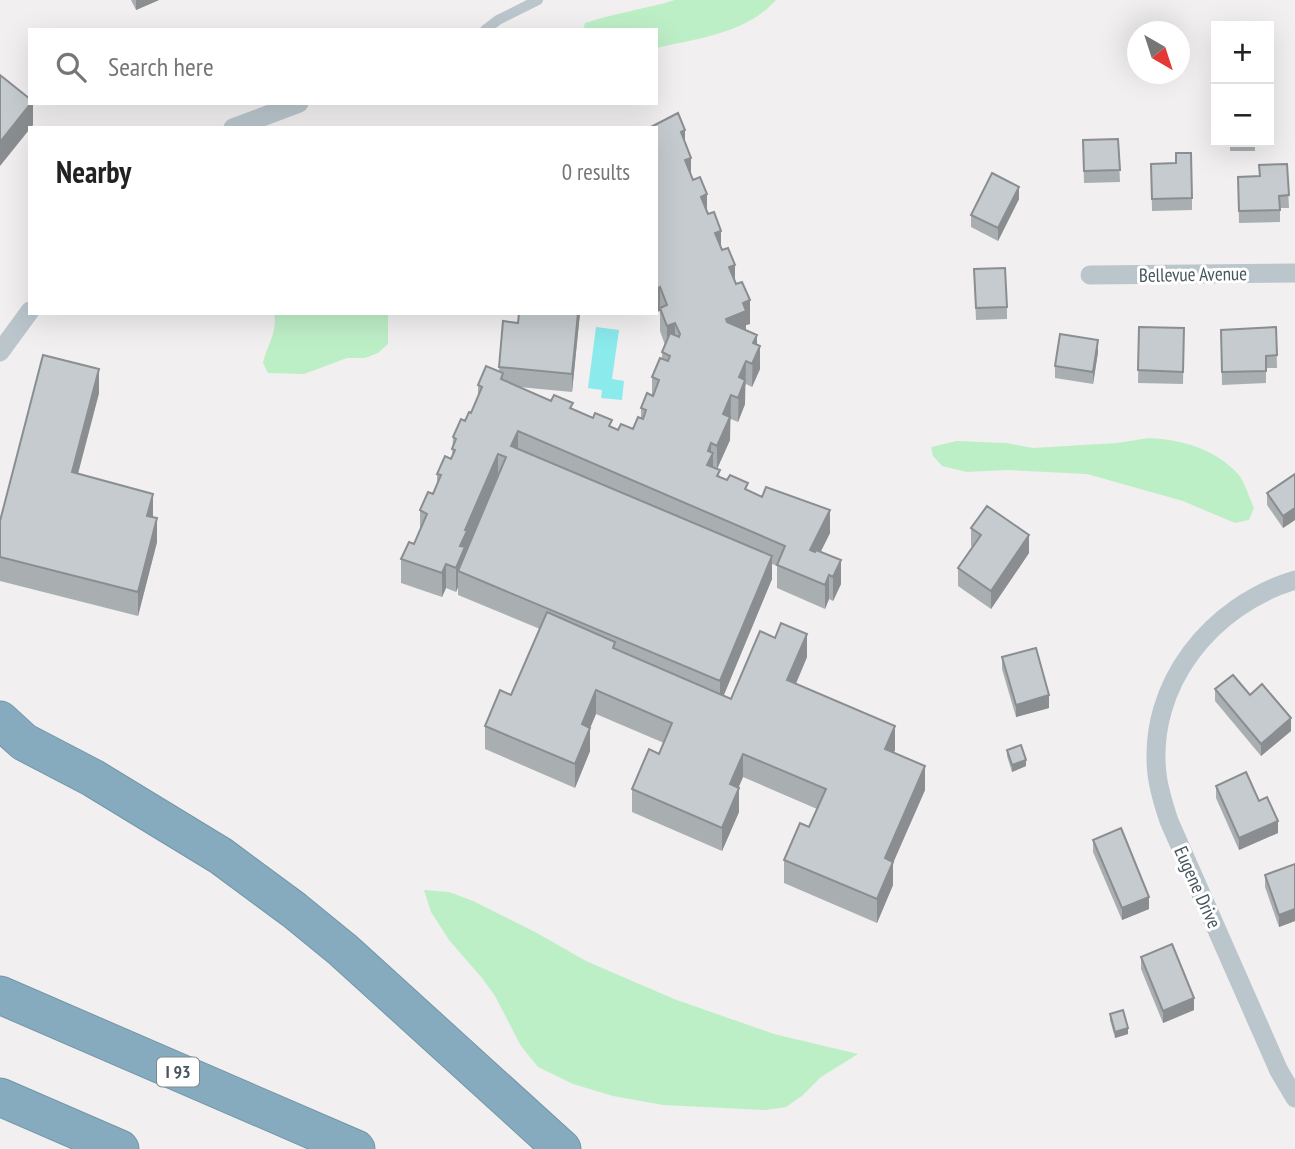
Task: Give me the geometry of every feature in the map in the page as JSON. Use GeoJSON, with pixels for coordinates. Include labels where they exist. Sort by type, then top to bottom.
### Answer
{"type":"FeatureCollection","features":[{"type":"Feature","properties":{"kind":"highway"},"geometry":{"type":"LineString","coordinates":[[8,733],[93,778],[221,856],[294,910],[362,967],[562,1149]]}},
{"type":"Feature","properties":{"kind":"highway","name":"I 93"},"geometry":{"type":"LineString","coordinates":[[0,995],[356,1149]]}},
{"type":"Feature","properties":{"kind":"highway"},"geometry":{"type":"LineString","coordinates":[[0,1097],[120,1149]]}},
{"type":"Feature","properties":{"kind":"street"},"geometry":{"type":"LineString","coordinates":[[238,126],[294,105]]}},
{"type":"Feature","properties":{"kind":"street","name":"Bellevue Avenue"},"geometry":{"type":"LineString","coordinates":[[1090,275],[1295,273]]}},
{"type":"Feature","properties":{"kind":"street"},"geometry":{"type":"LineString","coordinates":[[0,352],[28,314]]}},
{"type":"Feature","properties":{"kind":"street","name":"Eugene Drive"},"geometry":{"type":"LineString","coordinates":[[1295,580],[1252,597],[1205,635],[1182,667],[1169,692],[1159,730],[1157,772],[1163,802],[1195,881],[1279,1071],[1295,1098]]}},
{"type":"Feature","properties":{"kind":"lane"},"geometry":{"type":"LineString","coordinates":[[488,28],[538,0]]}},
{"type":"Feature","properties":{"kind":"green space"},"geometry":{"type":"Polygon","coordinates":[[[675,0],[776,0],[751,20],[736,27],[704,38],[658,48],[658,28],[584,28],[585,23],[675,0]]]}},
{"type":"Feature","properties":{"kind":"green space"},"geometry":{"type":"Polygon","coordinates":[[[274,315],[388,315],[388,344],[378,353],[365,358],[347,358],[304,374],[268,373],[263,363],[274,315]]]}},
{"type":"Feature","properties":{"kind":"green space"},"geometry":{"type":"Polygon","coordinates":[[[1149,438],[1197,447],[1229,465],[1240,477],[1254,508],[1249,520],[1235,523],[1183,501],[1087,474],[1008,470],[967,472],[942,466],[933,456],[931,447],[957,441],[1006,443],[1033,448],[1117,443],[1149,438]]]}},
{"type":"Feature","properties":{"kind":"green space"},"geometry":{"type":"Polygon","coordinates":[[[424,890],[449,892],[473,901],[586,961],[674,999],[774,1034],[858,1054],[821,1077],[786,1107],[766,1110],[663,1105],[613,1096],[573,1084],[538,1067],[521,1046],[495,996],[449,940],[431,912],[424,890]]]}},
{"type":"Feature","properties":{"kind":"water"},"geometry":{"type":"Polygon","coordinates":[[[596,327],[619,330],[612,379],[624,381],[622,400],[601,398],[602,390],[588,388],[596,327]]]}},
{"type":"Feature","properties":{"kind":"building"},"geometry":{"type":"Polygon","coordinates":[[[0,75],[28,97],[29,105],[0,142],[0,75]]]}},
{"type":"Feature","properties":{"kind":"building"},"geometry":{"type":"Polygon","coordinates":[[[678,113],[685,130],[681,132],[691,158],[685,160],[693,180],[700,177],[707,194],[701,197],[708,214],[714,212],[721,231],[715,233],[722,250],[728,248],[735,265],[729,267],[736,284],[742,282],[750,300],[743,303],[746,311],[726,319],[727,322],[757,335],[753,343],[760,346],[752,364],[746,361],[739,377],[745,380],[738,398],[731,395],[723,414],[730,417],[717,446],[711,443],[708,451],[713,453],[707,465],[720,470],[717,476],[727,480],[730,475],[748,483],[745,489],[762,497],[766,487],[830,510],[810,550],[841,560],[833,577],[829,575],[825,585],[777,565],[785,546],[518,431],[511,446],[772,556],[720,681],[458,571],[506,457],[498,454],[465,530],[467,531],[460,546],[465,547],[456,568],[446,564],[442,573],[401,559],[409,542],[414,544],[427,514],[420,510],[428,492],[433,494],[441,475],[437,474],[445,456],[451,459],[456,439],[453,437],[461,419],[465,421],[469,412],[471,413],[482,387],[478,385],[486,366],[503,373],[501,379],[551,401],[554,395],[573,403],[570,408],[593,418],[595,413],[612,420],[609,426],[618,430],[621,424],[633,429],[638,417],[643,419],[646,410],[641,408],[647,393],[653,396],[659,380],[652,377],[660,358],[668,361],[670,356],[662,352],[670,333],[679,337],[680,334],[675,323],[667,326],[660,308],[667,305],[660,287],[658,288],[658,126],[653,126],[678,113]]]}},
{"type":"Feature","properties":{"kind":"building"},"geometry":{"type":"Polygon","coordinates":[[[1118,139],[1120,170],[1084,171],[1083,140],[1118,139]]]}},
{"type":"Feature","properties":{"kind":"building"},"geometry":{"type":"Polygon","coordinates":[[[1176,153],[1191,153],[1192,198],[1152,199],[1151,164],[1176,163],[1176,153]]]}},
{"type":"Feature","properties":{"kind":"building"},"geometry":{"type":"Polygon","coordinates":[[[1287,164],[1289,195],[1279,196],[1280,210],[1239,211],[1238,177],[1260,176],[1259,165],[1287,164]]]}},
{"type":"Feature","properties":{"kind":"building"},"geometry":{"type":"Polygon","coordinates":[[[992,173],[1019,187],[998,228],[971,215],[992,173]]]}},
{"type":"Feature","properties":{"kind":"building"},"geometry":{"type":"Polygon","coordinates":[[[1005,268],[1007,307],[976,308],[974,269],[1005,268]]]}},
{"type":"Feature","properties":{"kind":"building"},"geometry":{"type":"Polygon","coordinates":[[[519,315],[578,315],[572,374],[499,367],[503,321],[518,323],[519,315]]]}},
{"type":"Feature","properties":{"kind":"building"},"geometry":{"type":"Polygon","coordinates":[[[1139,327],[1184,328],[1183,372],[1138,370],[1139,327]]]}},
{"type":"Feature","properties":{"kind":"building"},"geometry":{"type":"Polygon","coordinates":[[[1276,327],[1277,355],[1266,356],[1266,371],[1222,372],[1221,330],[1276,327]]]}},
{"type":"Feature","properties":{"kind":"building"},"geometry":{"type":"Polygon","coordinates":[[[1060,334],[1098,340],[1093,372],[1055,366],[1060,334]]]}},
{"type":"Feature","properties":{"kind":"building"},"geometry":{"type":"Polygon","coordinates":[[[43,355],[99,369],[72,472],[153,494],[147,516],[157,518],[138,592],[0,557],[0,521],[43,355]]]}},
{"type":"Feature","properties":{"kind":"building"},"geometry":{"type":"Polygon","coordinates":[[[1295,474],[1295,508],[1283,516],[1267,493],[1295,474]]]}},
{"type":"Feature","properties":{"kind":"building"},"geometry":{"type":"Polygon","coordinates":[[[987,506],[1029,535],[991,591],[958,568],[981,535],[971,528],[987,506]]]}},
{"type":"Feature","properties":{"kind":"building"},"geometry":{"type":"Polygon","coordinates":[[[547,612],[615,642],[613,648],[731,699],[760,631],[775,638],[781,623],[807,634],[787,680],[895,726],[885,749],[925,766],[885,858],[893,862],[877,899],[784,860],[800,823],[809,827],[826,789],[743,754],[730,784],[739,788],[722,828],[632,789],[649,749],[659,754],[672,723],[596,690],[582,724],[590,728],[575,764],[485,726],[500,690],[511,695],[547,612]]]}},
{"type":"Feature","properties":{"kind":"building"},"geometry":{"type":"Polygon","coordinates":[[[1036,648],[1049,695],[1016,705],[1002,657],[1036,648]]]}},
{"type":"Feature","properties":{"kind":"building"},"geometry":{"type":"Polygon","coordinates":[[[1233,675],[1250,695],[1262,684],[1291,718],[1261,744],[1215,689],[1233,675]]]}},
{"type":"Feature","properties":{"kind":"building"},"geometry":{"type":"Polygon","coordinates":[[[1021,745],[1026,760],[1012,765],[1007,750],[1021,745]]]}},
{"type":"Feature","properties":{"kind":"building"},"geometry":{"type":"Polygon","coordinates":[[[1246,772],[1259,801],[1267,797],[1278,821],[1239,838],[1216,786],[1246,772]]]}},
{"type":"Feature","properties":{"kind":"building"},"geometry":{"type":"Polygon","coordinates":[[[1121,828],[1149,897],[1122,908],[1093,840],[1121,828]]]}},
{"type":"Feature","properties":{"kind":"building"},"geometry":{"type":"Polygon","coordinates":[[[1295,864],[1295,909],[1279,915],[1265,875],[1295,864]]]}},
{"type":"Feature","properties":{"kind":"building"},"geometry":{"type":"Polygon","coordinates":[[[1172,944],[1194,998],[1163,1011],[1141,957],[1172,944]]]}},
{"type":"Feature","properties":{"kind":"building"},"geometry":{"type":"Polygon","coordinates":[[[1123,1010],[1128,1028],[1115,1032],[1110,1014],[1123,1010]]]}}]}
